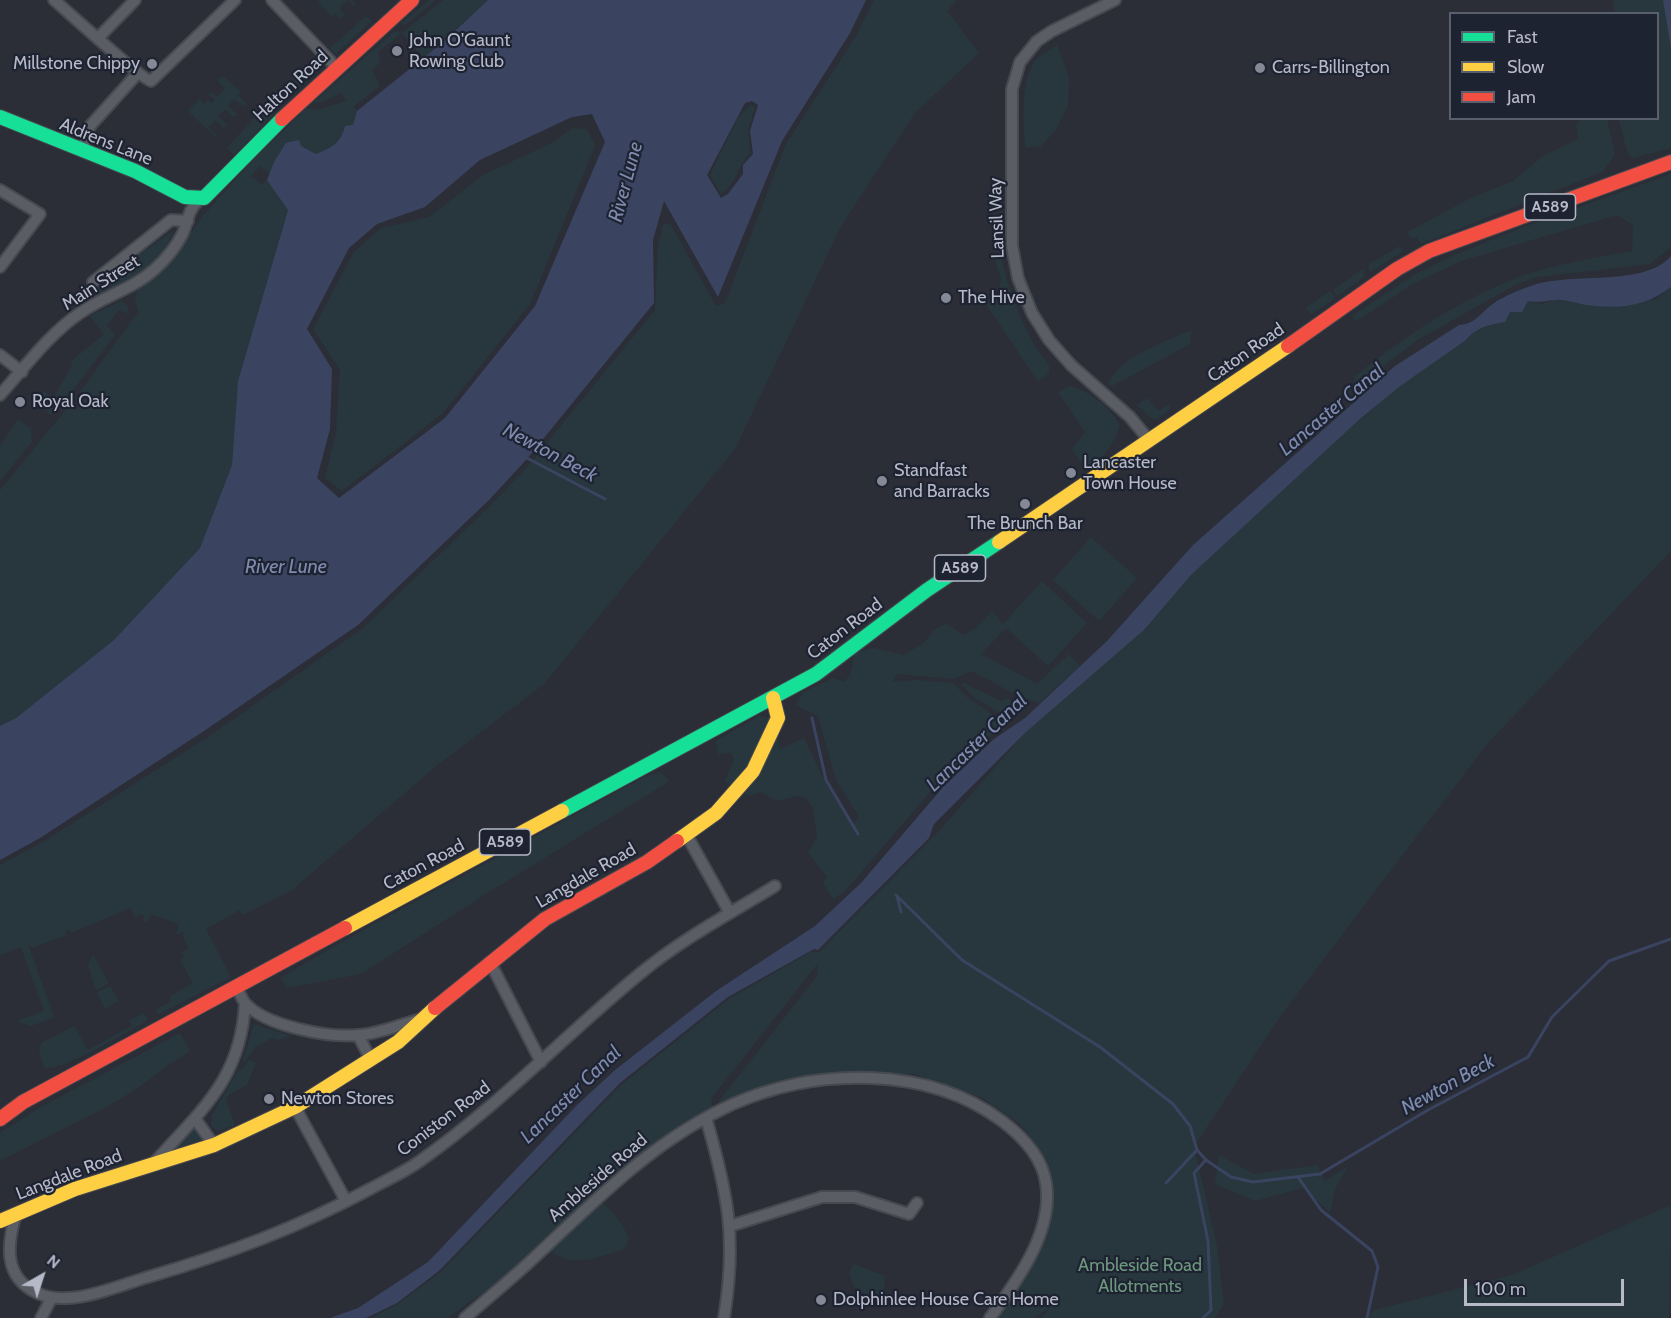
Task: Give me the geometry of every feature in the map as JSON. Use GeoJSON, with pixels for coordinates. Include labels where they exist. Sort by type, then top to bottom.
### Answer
{"type":"FeatureCollection","features":[{"type":"Feature","properties":{"kind":"main road","name":"Halton Road"},"geometry":{"type":"LineString","coordinates":[[198,201],[204,198],[288,113],[412,0]]}},
{"type":"Feature","properties":{"kind":"main road","name":"Aldrens Lane"},"geometry":{"type":"LineString","coordinates":[[0,117],[143,175],[189,199],[198,201]]}},
{"type":"Feature","properties":{"kind":"main road","name":"Caton Road"},"geometry":{"type":"LineString","coordinates":[[0,1119],[23,1102],[816,674],[927,590],[1413,260],[1498,225],[1671,162]]}},
{"type":"Feature","properties":{"kind":"main road","name":"Langdale Road"},"geometry":{"type":"LineString","coordinates":[[0,1221],[75,1189],[214,1144],[295,1107],[398,1042],[421,1019],[545,919],[647,862],[716,813],[753,771],[774,731],[778,718],[773,698]]}},
{"type":"Feature","properties":{"kind":"main road","name":"Caton Road"},"geometry":{"type":"LineString","coordinates":[[0,1107],[23,1102]]}},
{"type":"Feature","properties":{"kind":"street"},"geometry":{"type":"LineString","coordinates":[[54,0],[99,37],[144,80],[156,79],[235,0]]}},
{"type":"Feature","properties":{"kind":"street"},"geometry":{"type":"LineString","coordinates":[[99,37],[135,0]]}},
{"type":"Feature","properties":{"kind":"street"},"geometry":{"type":"LineString","coordinates":[[272,0],[337,68]]}},
{"type":"Feature","properties":{"kind":"street","name":"Lansil Way"},"geometry":{"type":"LineString","coordinates":[[1115,0],[1052,31],[1037,42],[1020,62],[1012,89],[1012,246],[1025,296],[1049,340],[1071,365],[1130,417],[1149,440]]}},
{"type":"Feature","properties":{"kind":"street"},"geometry":{"type":"LineString","coordinates":[[82,152],[90,126],[137,74]]}},
{"type":"Feature","properties":{"kind":"street"},"geometry":{"type":"LineString","coordinates":[[0,190],[40,214],[1,268]]}},
{"type":"Feature","properties":{"kind":"street","name":"Main Street"},"geometry":{"type":"LineString","coordinates":[[0,395],[52,338],[81,312],[126,290],[148,275],[173,248],[188,221],[190,208],[198,201]]}},
{"type":"Feature","properties":{"kind":"street","name":"Main Street"},"geometry":{"type":"LineString","coordinates":[[93,282],[171,220],[188,221]]}},
{"type":"Feature","properties":{"kind":"street"},"geometry":{"type":"LineString","coordinates":[[0,355],[21,372]]}},
{"type":"Feature","properties":{"kind":"street"},"geometry":{"type":"LineString","coordinates":[[686,834],[730,913]]}},
{"type":"Feature","properties":{"kind":"street","name":"Coniston Road"},"geometry":{"type":"LineString","coordinates":[[51,1299],[79,1296],[219,1257],[307,1221],[418,1162],[498,1099],[644,970],[775,886]]}},
{"type":"Feature","properties":{"kind":"street"},"geometry":{"type":"LineString","coordinates":[[490,962],[541,1062]]}},
{"type":"Feature","properties":{"kind":"street"},"geometry":{"type":"LineString","coordinates":[[237,987],[245,1003],[260,1016],[320,1032],[358,1035],[421,1019]]}},
{"type":"Feature","properties":{"kind":"street","name":"Langdale Road"},"geometry":{"type":"LineString","coordinates":[[152,1165],[196,1120],[212,1100],[231,1066],[243,1030],[245,1003]]}},
{"type":"Feature","properties":{"kind":"street"},"geometry":{"type":"LineString","coordinates":[[358,1035],[371,1060]]}},
{"type":"Feature","properties":{"kind":"street","name":"Ambleside Road"},"geometry":{"type":"LineString","coordinates":[[465,1318],[628,1168],[661,1145],[706,1118],[769,1091],[805,1083],[865,1078],[910,1082],[970,1101],[993,1114],[1014,1130],[1033,1151],[1046,1184],[1040,1233],[1017,1282],[990,1318]]}},
{"type":"Feature","properties":{"kind":"street"},"geometry":{"type":"LineString","coordinates":[[295,1107],[346,1202]]}},
{"type":"Feature","properties":{"kind":"street"},"geometry":{"type":"LineString","coordinates":[[706,1118],[725,1185],[730,1226],[732,1262],[724,1318]]}},
{"type":"Feature","properties":{"kind":"street"},"geometry":{"type":"LineString","coordinates":[[196,1120],[214,1144]]}},
{"type":"Feature","properties":{"kind":"street"},"geometry":{"type":"LineString","coordinates":[[730,1226],[822,1197],[855,1197],[909,1214],[917,1203]]}},
{"type":"Feature","properties":{"kind":"street"},"geometry":{"type":"LineString","coordinates":[[16,1214],[10,1234],[10,1263],[23,1283],[51,1299],[41,1318]]}},
{"type":"Feature","properties":{"kind":"green space"},"geometry":{"type":"Polygon","coordinates":[[[320,0],[348,0],[339,8],[345,15],[340,19],[335,13],[331,16],[318,2],[320,0]]]}},
{"type":"Feature","properties":{"kind":"green space"},"geometry":{"type":"Polygon","coordinates":[[[429,0],[436,0],[404,26],[401,23],[429,0]]]}},
{"type":"Feature","properties":{"kind":"green space"},"geometry":{"type":"Polygon","coordinates":[[[443,0],[488,0],[426,56],[422,56],[402,33],[443,0]]]}},
{"type":"Feature","properties":{"kind":"green space"},"geometry":{"type":"Polygon","coordinates":[[[874,0],[957,0],[947,11],[979,53],[915,113],[841,226],[735,449],[544,684],[436,766],[292,890],[243,915],[240,910],[206,929],[231,977],[159,1014],[155,1010],[171,1001],[169,997],[193,983],[180,960],[184,957],[181,952],[189,949],[183,936],[184,932],[176,934],[179,924],[151,914],[147,922],[143,921],[144,916],[140,914],[136,918],[130,908],[71,933],[69,929],[65,931],[67,935],[32,948],[28,944],[54,1017],[31,1026],[16,1021],[44,1011],[21,947],[0,955],[0,865],[43,842],[208,737],[362,629],[492,504],[530,464],[655,310],[658,245],[664,223],[671,225],[716,306],[725,303],[786,144],[856,36],[874,0]]]}},
{"type":"Feature","properties":{"kind":"green space"},"geometry":{"type":"Polygon","coordinates":[[[1613,0],[1671,0],[1671,148],[1633,158],[1627,152],[1619,120],[1659,120],[1659,12],[1615,12],[1613,0]]]}},
{"type":"Feature","properties":{"kind":"green space"},"geometry":{"type":"Polygon","coordinates":[[[366,16],[372,21],[336,54],[330,48],[366,16]]]}},
{"type":"Feature","properties":{"kind":"green space"},"geometry":{"type":"Polygon","coordinates":[[[395,31],[402,33],[378,52],[380,63],[372,70],[380,86],[354,106],[357,111],[353,125],[345,126],[341,137],[335,144],[316,154],[301,146],[274,162],[271,175],[260,166],[251,176],[262,185],[267,180],[288,209],[238,381],[232,465],[200,548],[114,640],[16,718],[0,726],[0,490],[69,406],[75,410],[85,397],[80,392],[138,312],[135,298],[137,291],[168,265],[202,217],[251,162],[307,108],[319,110],[346,101],[342,93],[322,102],[313,103],[395,31]]]}},
{"type":"Feature","properties":{"kind":"green space"},"geometry":{"type":"Polygon","coordinates":[[[1057,45],[1069,77],[1068,105],[1056,130],[1041,146],[1025,148],[1024,104],[1030,71],[1039,58],[1057,45]]]}},
{"type":"Feature","properties":{"kind":"green space"},"geometry":{"type":"Polygon","coordinates":[[[317,60],[323,66],[300,87],[294,81],[317,60]]]}},
{"type":"Feature","properties":{"kind":"green space"},"geometry":{"type":"Polygon","coordinates":[[[223,76],[241,92],[238,95],[246,103],[243,106],[234,99],[228,106],[237,114],[234,117],[225,109],[218,116],[227,125],[224,128],[215,120],[208,127],[217,136],[215,137],[188,111],[200,99],[204,104],[208,100],[212,103],[215,100],[208,94],[211,92],[217,97],[225,89],[218,81],[223,76]]]}},
{"type":"Feature","properties":{"kind":"green space"},"geometry":{"type":"Polygon","coordinates":[[[266,105],[275,113],[234,155],[227,148],[266,105]]]}},
{"type":"Feature","properties":{"kind":"green space"},"geometry":{"type":"Polygon","coordinates":[[[750,105],[755,107],[748,130],[750,153],[731,185],[721,194],[710,175],[738,118],[750,105]]]}},
{"type":"Feature","properties":{"kind":"green space"},"geometry":{"type":"Polygon","coordinates":[[[1580,120],[1607,120],[1615,155],[1602,172],[1421,244],[1417,237],[1411,238],[1407,232],[1469,199],[1513,181],[1543,156],[1578,139],[1576,126],[1580,120]]]}},
{"type":"Feature","properties":{"kind":"green space"},"geometry":{"type":"Polygon","coordinates":[[[572,128],[587,129],[595,146],[530,304],[442,414],[342,491],[325,478],[336,432],[340,370],[313,329],[354,252],[381,228],[429,217],[483,175],[554,142],[572,128]]]}},
{"type":"Feature","properties":{"kind":"green space"},"geometry":{"type":"Polygon","coordinates":[[[1671,174],[1671,247],[1650,264],[1537,277],[1517,284],[1419,339],[1356,387],[1354,377],[1412,334],[1453,308],[1497,286],[1546,268],[1632,251],[1633,225],[1617,215],[1461,261],[1411,285],[1360,319],[1354,320],[1353,315],[1416,274],[1450,257],[1518,229],[1671,174]]]}},
{"type":"Feature","properties":{"kind":"green space"},"geometry":{"type":"Polygon","coordinates":[[[174,230],[160,255],[150,265],[126,281],[88,300],[98,285],[103,290],[121,277],[118,270],[174,230]]]}},
{"type":"Feature","properties":{"kind":"green space"},"geometry":{"type":"Polygon","coordinates":[[[1400,246],[1403,251],[1370,272],[1368,265],[1400,246]]]}},
{"type":"Feature","properties":{"kind":"green space"},"geometry":{"type":"Polygon","coordinates":[[[1000,251],[1007,280],[1024,326],[1049,365],[1049,373],[1038,382],[984,301],[999,295],[1001,278],[995,261],[1000,251]]]}},
{"type":"Feature","properties":{"kind":"green space"},"geometry":{"type":"Polygon","coordinates":[[[1364,268],[1364,277],[1337,296],[1333,290],[1364,268]]]}},
{"type":"Feature","properties":{"kind":"green space","name":"Ambleside Road Allotments"},"geometry":{"type":"Polygon","coordinates":[[[1671,287],[1671,551],[1487,744],[1281,1015],[1194,1147],[1217,1246],[1224,1304],[1215,1318],[1042,1318],[1051,1307],[1033,1318],[994,1318],[1037,1245],[1048,1179],[1053,1177],[1038,1147],[1020,1124],[983,1098],[915,1074],[821,1074],[799,1079],[722,1107],[719,1101],[817,976],[818,963],[711,1099],[713,1109],[678,1128],[625,1165],[495,1284],[447,1318],[371,1318],[398,1304],[441,1272],[621,1085],[729,999],[812,951],[818,953],[939,831],[1026,732],[1144,630],[1191,575],[1361,418],[1399,387],[1479,329],[1505,322],[1510,312],[1528,301],[1541,304],[1556,299],[1588,305],[1655,300],[1671,287]]]}},
{"type":"Feature","properties":{"kind":"green space"},"geometry":{"type":"Polygon","coordinates":[[[1330,291],[1335,298],[1312,314],[1305,309],[1330,291]]]}},
{"type":"Feature","properties":{"kind":"green space"},"geometry":{"type":"Polygon","coordinates":[[[121,301],[127,305],[129,314],[119,310],[107,325],[115,335],[59,408],[50,415],[38,399],[44,391],[53,398],[72,366],[70,362],[104,334],[90,316],[121,301]]]}},
{"type":"Feature","properties":{"kind":"green space"},"geometry":{"type":"Polygon","coordinates":[[[1191,331],[1190,344],[1112,386],[1108,384],[1114,374],[1132,358],[1191,331]]]}},
{"type":"Feature","properties":{"kind":"green space"},"geometry":{"type":"Polygon","coordinates":[[[1070,386],[1099,401],[1120,426],[1107,451],[1086,470],[1072,449],[1085,432],[1058,392],[1070,386]]]}},
{"type":"Feature","properties":{"kind":"green space"},"geometry":{"type":"Polygon","coordinates":[[[1147,398],[1159,411],[1169,404],[1170,409],[1157,419],[1152,419],[1137,405],[1147,398]]]}},
{"type":"Feature","properties":{"kind":"green space"},"geometry":{"type":"Polygon","coordinates":[[[18,419],[31,429],[32,442],[0,481],[0,446],[18,419]]]}},
{"type":"Feature","properties":{"kind":"green space"},"geometry":{"type":"Polygon","coordinates":[[[1091,537],[1137,578],[1099,621],[1053,580],[1091,537]]]}},
{"type":"Feature","properties":{"kind":"green space"},"geometry":{"type":"Polygon","coordinates":[[[1042,581],[1087,623],[1048,666],[1006,628],[981,654],[1037,684],[1069,654],[1080,666],[1039,703],[971,671],[954,679],[896,674],[893,682],[916,680],[953,683],[968,698],[1004,722],[941,779],[845,891],[833,899],[823,883],[827,877],[808,853],[817,837],[813,808],[806,798],[797,796],[776,801],[762,792],[749,796],[725,781],[734,760],[731,753],[718,754],[716,741],[760,715],[775,721],[780,749],[804,738],[826,784],[853,824],[859,816],[836,780],[818,716],[796,705],[803,692],[833,678],[844,682],[850,675],[855,653],[874,648],[904,655],[925,642],[933,631],[946,623],[963,635],[975,629],[992,611],[1003,624],[1042,581]]]}},
{"type":"Feature","properties":{"kind":"green space"},"geometry":{"type":"Polygon","coordinates":[[[964,683],[1001,701],[1008,698],[1013,702],[1006,717],[975,698],[961,684],[964,683]]]}},
{"type":"Feature","properties":{"kind":"green space"},"geometry":{"type":"Polygon","coordinates":[[[660,772],[670,781],[361,974],[287,988],[280,978],[363,930],[646,776],[660,772]]]}},
{"type":"Feature","properties":{"kind":"green space"},"geometry":{"type":"Polygon","coordinates":[[[93,955],[109,983],[96,990],[88,965],[93,955]]]}},
{"type":"Feature","properties":{"kind":"green space"},"geometry":{"type":"Polygon","coordinates":[[[110,986],[119,1001],[105,1009],[97,992],[110,986]]]}},
{"type":"Feature","properties":{"kind":"green space"},"geometry":{"type":"Polygon","coordinates":[[[144,1013],[148,1020],[111,1041],[64,1064],[44,1067],[39,1052],[41,1043],[74,1026],[88,1050],[132,1026],[129,1020],[144,1013]]]}},
{"type":"Feature","properties":{"kind":"green space"},"geometry":{"type":"Polygon","coordinates":[[[254,1024],[292,1036],[278,1040],[272,1038],[256,1047],[241,1066],[254,1024]]]}},
{"type":"Feature","properties":{"kind":"green space"},"geometry":{"type":"Polygon","coordinates":[[[180,1033],[190,1051],[110,1105],[0,1161],[0,1133],[37,1109],[180,1033]]]}},
{"type":"Feature","properties":{"kind":"green space"},"geometry":{"type":"Polygon","coordinates":[[[249,1060],[256,1063],[247,1085],[230,1094],[226,1100],[235,1125],[217,1131],[211,1125],[212,1115],[239,1069],[242,1070],[249,1060]]]}},
{"type":"Feature","properties":{"kind":"green space"},"geometry":{"type":"Polygon","coordinates":[[[194,1129],[198,1130],[204,1139],[175,1149],[194,1129]]]}},
{"type":"Feature","properties":{"kind":"green space"},"geometry":{"type":"Polygon","coordinates":[[[1219,1155],[1254,1174],[1318,1165],[1325,1181],[1348,1166],[1335,1189],[1330,1213],[1303,1188],[1255,1201],[1215,1184],[1219,1155]]]}},
{"type":"Feature","properties":{"kind":"green space"},"geometry":{"type":"Polygon","coordinates":[[[599,1200],[624,1228],[629,1240],[624,1249],[595,1258],[575,1260],[557,1255],[549,1248],[599,1200]]]}},
{"type":"Feature","properties":{"kind":"green space"},"geometry":{"type":"Polygon","coordinates":[[[1671,1205],[1669,1318],[1368,1318],[1374,1310],[1512,1275],[1671,1205]]]}},
{"type":"Feature","properties":{"kind":"green space"},"geometry":{"type":"Polygon","coordinates":[[[853,1264],[885,1276],[884,1291],[876,1301],[854,1287],[849,1273],[853,1264]]]}},
{"type":"Feature","properties":{"kind":"water","name":"River Lune"},"geometry":{"type":"Polygon","coordinates":[[[488,0],[866,0],[850,33],[782,141],[718,297],[664,201],[653,240],[654,303],[526,460],[489,500],[358,625],[204,731],[40,838],[0,860],[0,726],[16,718],[114,640],[200,548],[232,465],[238,381],[288,210],[267,180],[274,162],[286,143],[299,140],[301,146],[316,154],[331,147],[341,137],[345,126],[353,125],[357,111],[442,43],[488,0]],[[752,101],[745,103],[707,175],[721,198],[728,194],[743,174],[743,165],[753,154],[750,131],[758,105],[752,101]],[[592,114],[572,117],[480,160],[425,207],[377,224],[349,248],[307,329],[332,369],[330,429],[317,478],[339,498],[445,418],[535,306],[605,142],[592,114]]]}},
{"type":"Feature","properties":{"kind":"water"},"geometry":{"type":"Polygon","coordinates":[[[1663,0],[1671,0],[1671,48],[1663,0]]]}},
{"type":"Feature","properties":{"kind":"water"},"geometry":{"type":"Polygon","coordinates":[[[1671,256],[1671,287],[1652,299],[1632,305],[1610,307],[1559,300],[1528,301],[1522,312],[1510,312],[1505,322],[1479,329],[1399,387],[1361,418],[1191,575],[1144,630],[1026,732],[934,824],[929,838],[818,950],[814,949],[728,997],[620,1083],[440,1270],[397,1303],[366,1318],[330,1318],[358,1308],[428,1262],[577,1105],[615,1070],[716,991],[815,926],[861,883],[944,786],[994,739],[1025,718],[1107,641],[1193,545],[1395,366],[1459,325],[1472,321],[1498,300],[1510,294],[1550,281],[1644,272],[1659,266],[1671,256]]]}},
{"type":"Feature","properties":{"kind":"waterway","name":"Newton Beck"},"geometry":{"type":"LineString","coordinates":[[525,457],[605,499]]}},
{"type":"Feature","properties":{"kind":"waterway","name":"Newton Beck"},"geometry":{"type":"LineString","coordinates":[[812,718],[826,780],[858,834]]}},
{"type":"Feature","properties":{"kind":"waterway","name":"Newton Beck"},"geometry":{"type":"LineString","coordinates":[[896,895],[962,960],[1100,1047],[1173,1104],[1190,1126],[1197,1150],[1206,1160],[1231,1177],[1253,1182],[1320,1174],[1428,1110],[1528,1057],[1552,1017],[1609,961],[1671,939]]}},
{"type":"Feature","properties":{"kind":"waterway"},"geometry":{"type":"LineString","coordinates":[[897,896],[901,912]]}},
{"type":"Feature","properties":{"kind":"waterway"},"geometry":{"type":"LineString","coordinates":[[1166,1183],[1197,1150]]}},
{"type":"Feature","properties":{"kind":"waterway","name":"Newton Beck"},"geometry":{"type":"LineString","coordinates":[[1203,1318],[1211,1310],[1208,1241],[1194,1173],[1205,1161]]}},
{"type":"Feature","properties":{"kind":"waterway"},"geometry":{"type":"LineString","coordinates":[[1298,1177],[1321,1210],[1372,1251],[1378,1267],[1367,1318]]}},
{"type":"Feature","properties":{"kind":"traffic: fast"},"geometry":{"type":"LineString","coordinates":[[0,117],[135,171],[185,197],[204,198],[282,119]]}},
{"type":"Feature","properties":{"kind":"traffic: fast"},"geometry":{"type":"LineString","coordinates":[[562,811],[816,674],[927,590],[999,542]]}},
{"type":"Feature","properties":{"kind":"traffic: slow"},"geometry":{"type":"LineString","coordinates":[[999,542],[1288,346]]}},
{"type":"Feature","properties":{"kind":"traffic: slow"},"geometry":{"type":"LineString","coordinates":[[677,841],[716,813],[753,771],[778,718],[773,698]]}},
{"type":"Feature","properties":{"kind":"traffic: slow"},"geometry":{"type":"LineString","coordinates":[[345,928],[562,811]]}},
{"type":"Feature","properties":{"kind":"traffic: slow"},"geometry":{"type":"LineString","coordinates":[[0,1221],[75,1189],[214,1145],[295,1107],[398,1042],[435,1008]]}},
{"type":"Feature","properties":{"kind":"traffic: jam"},"geometry":{"type":"LineString","coordinates":[[282,119],[412,0]]}},
{"type":"Feature","properties":{"kind":"traffic: jam"},"geometry":{"type":"LineString","coordinates":[[1288,346],[1397,269],[1429,251],[1671,162]]}},
{"type":"Feature","properties":{"kind":"traffic: jam"},"geometry":{"type":"LineString","coordinates":[[435,1008],[545,919],[647,862],[677,841]]}},
{"type":"Feature","properties":{"kind":"traffic: jam"},"geometry":{"type":"LineString","coordinates":[[0,1119],[23,1102],[345,928]]}},
{"type":"Feature","properties":{"kind":"place","name":"John O'Gaunt Rowing Club"},"geometry":{"type":"Point","coordinates":[397,51]}},
{"type":"Feature","properties":{"kind":"place","name":"Millstone Chippy"},"geometry":{"type":"Point","coordinates":[152,64]}},
{"type":"Feature","properties":{"kind":"place","name":"Carrs-Billington"},"geometry":{"type":"Point","coordinates":[1260,68]}},
{"type":"Feature","properties":{"kind":"place","name":"The Hive"},"geometry":{"type":"Point","coordinates":[946,298]}},
{"type":"Feature","properties":{"kind":"place","name":"Royal Oak"},"geometry":{"type":"Point","coordinates":[20,402]}},
{"type":"Feature","properties":{"kind":"place","name":"Lancaster Town House"},"geometry":{"type":"Point","coordinates":[1071,473]}},
{"type":"Feature","properties":{"kind":"place","name":"Standfast and Barracks"},"geometry":{"type":"Point","coordinates":[882,481]}},
{"type":"Feature","properties":{"kind":"place","name":"The Brunch Bar"},"geometry":{"type":"Point","coordinates":[1025,504]}},
{"type":"Feature","properties":{"kind":"place","name":"Newton Stores"},"geometry":{"type":"Point","coordinates":[269,1099]}},
{"type":"Feature","properties":{"kind":"place","name":"Dolphinlee House Care Home"},"geometry":{"type":"Point","coordinates":[821,1300]}},
{"type":"Feature","properties":{"kind":"water label","name":"Lancaster Canal"},"geometry":{"type":"Point","coordinates":[1332,410]}},
{"type":"Feature","properties":{"kind":"water label","name":"Lancaster Canal"},"geometry":{"type":"Point","coordinates":[977,743]}},
{"type":"Feature","properties":{"kind":"water label","name":"Lancaster Canal"},"geometry":{"type":"Point","coordinates":[571,1095]}}]}
